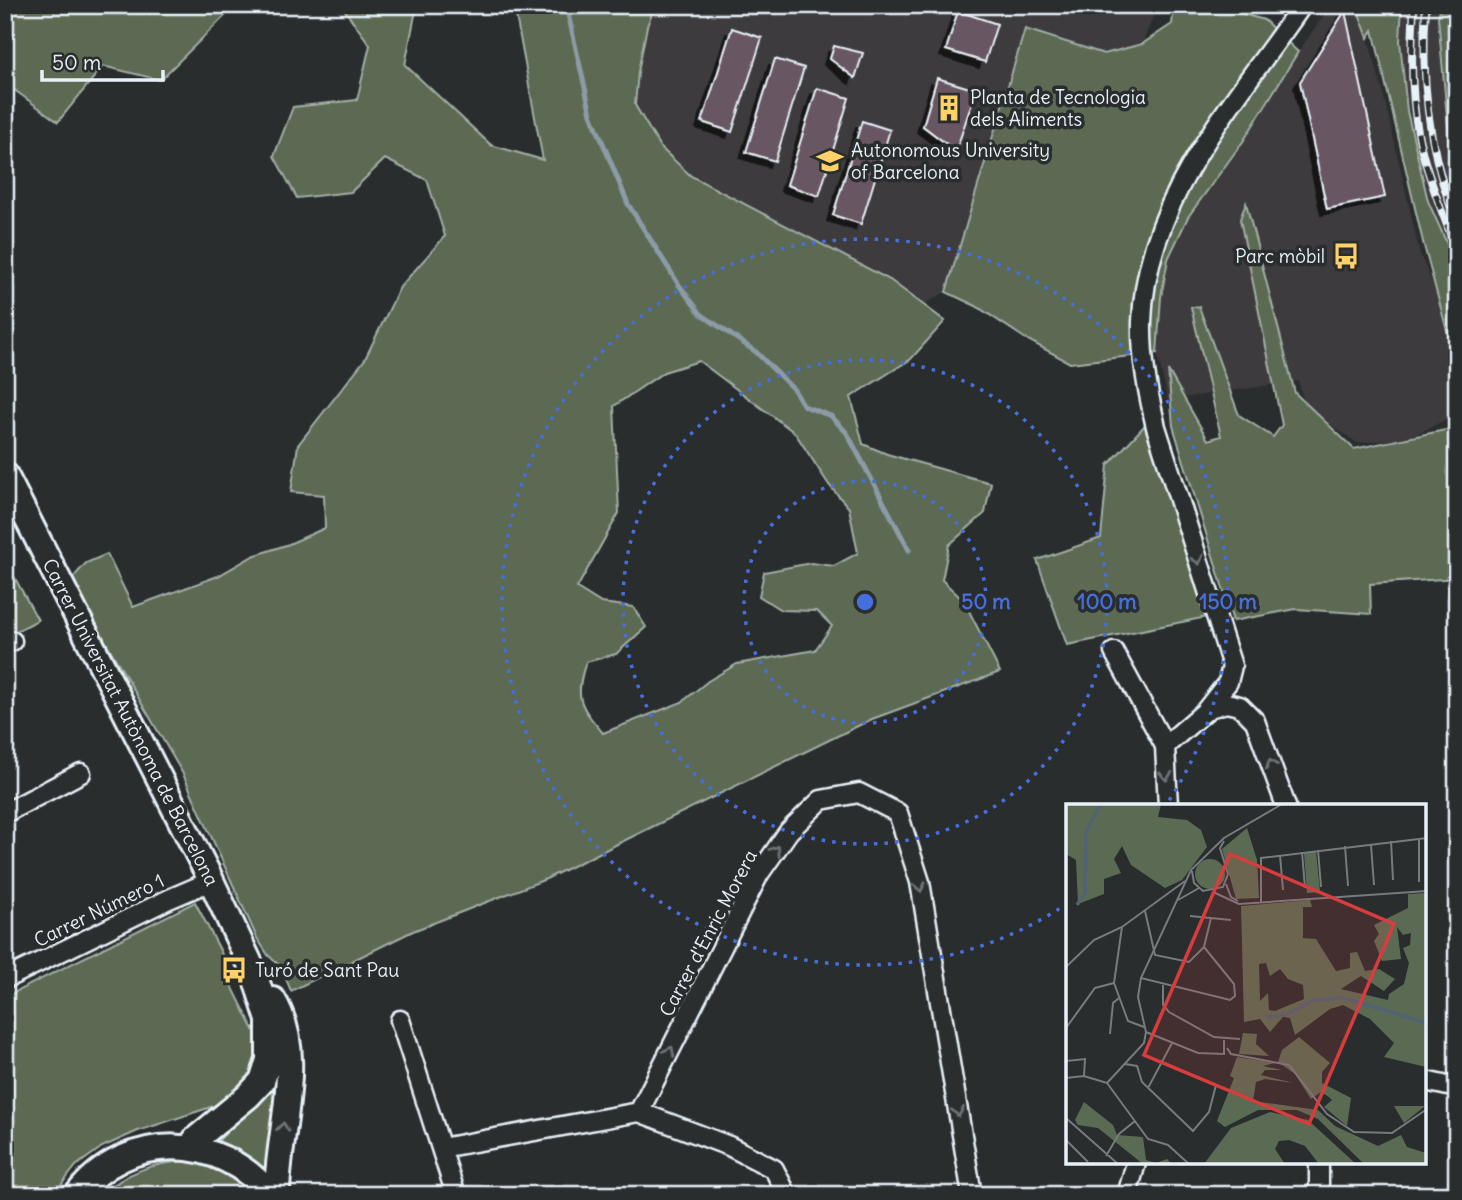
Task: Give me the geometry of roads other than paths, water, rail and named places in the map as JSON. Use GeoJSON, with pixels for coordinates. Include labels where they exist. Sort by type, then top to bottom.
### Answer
{"type":"FeatureCollection","features":[{"type":"Feature","properties":{"kind":"street"},"geometry":{"type":"LineString","coordinates":[[1165,746],[1206,710],[1224,688],[1232,666],[1156,427],[1145,375],[1142,323],[1150,261],[1164,219],[1186,173],[1232,102],[1302,5]]}},
{"type":"Feature","properties":{"kind":"street","name":"Carrer Universitat Autònoma de Barcelona"},"geometry":{"type":"LineString","coordinates":[[5,475],[211,881],[253,970],[269,1020],[269,1060],[262,1081],[190,1147]]}},
{"type":"Feature","properties":{"kind":"street"},"geometry":{"type":"LineString","coordinates":[[1114,652],[1165,746],[1168,804]]}},
{"type":"Feature","properties":{"kind":"street"},"geometry":{"type":"LineString","coordinates":[[1206,710],[1226,702],[1247,711],[1255,721],[1285,804]]}},
{"type":"Feature","properties":{"kind":"street"},"geometry":{"type":"LineString","coordinates":[[5,813],[81,773]]}},
{"type":"Feature","properties":{"kind":"street","name":"Carrer d'Enric Morera"},"geometry":{"type":"LineString","coordinates":[[639,1112],[759,874],[789,831],[821,800],[859,793],[898,813],[919,882],[972,1195]]}},
{"type":"Feature","properties":{"kind":"street","name":"Carrer Número 1"},"geometry":{"type":"LineString","coordinates":[[5,979],[211,881]]}},
{"type":"Feature","properties":{"kind":"street","name":"Carrer Universitat Autònoma de Barcelona"},"geometry":{"type":"LineString","coordinates":[[253,970],[282,1015],[290,1057],[277,1169],[277,1195]]}},
{"type":"Feature","properties":{"kind":"street"},"geometry":{"type":"LineString","coordinates":[[400,1020],[456,1195]]}},
{"type":"Feature","properties":{"kind":"street"},"geometry":{"type":"LineString","coordinates":[[1427,1081],[1457,1088]]}},
{"type":"Feature","properties":{"kind":"street"},"geometry":{"type":"LineString","coordinates":[[441,1148],[639,1112],[729,1146],[774,1169],[787,1195]]}},
{"type":"Feature","properties":{"kind":"street"},"geometry":{"type":"LineString","coordinates":[[77,1195],[98,1173],[126,1156],[157,1148],[190,1147],[231,1161],[254,1177],[270,1195]]}},
{"type":"Feature","properties":{"kind":"street"},"geometry":{"type":"LineString","coordinates":[[1127,1195],[1135,1165]]}},
{"type":"Feature","properties":{"kind":"street"},"geometry":{"type":"LineString","coordinates":[[1319,1165],[1319,1195]]}},
{"type":"Feature","properties":{"kind":"waterway"},"geometry":{"type":"LineString","coordinates":[[566,5],[591,114],[628,204],[679,285],[701,314],[756,352],[794,390],[804,406],[831,416],[847,433],[909,550]]}},
{"type":"Feature","properties":{"kind":"railway"},"geometry":{"type":"LineString","coordinates":[[1414,5],[1412,81],[1419,137],[1430,180],[1457,251]]}},
{"type":"Feature","properties":{"kind":"railway"},"geometry":{"type":"LineString","coordinates":[[1426,5],[1424,56],[1431,132],[1450,205]]}},
{"type":"Feature","properties":{"kind":"place","name":"Planta de Tecnologia dels Aliments"},"geometry":{"type":"Point","coordinates":[949,108]}},
{"type":"Feature","properties":{"kind":"place","name":"Autonomous University of Barcelona"},"geometry":{"type":"Point","coordinates":[830,161]}},
{"type":"Feature","properties":{"kind":"place","name":"Parc mòbil"},"geometry":{"type":"Point","coordinates":[1346,256]}},
{"type":"Feature","properties":{"kind":"place","name":"Turó de Sant Pau"},"geometry":{"type":"Point","coordinates":[234,970]}}]}
